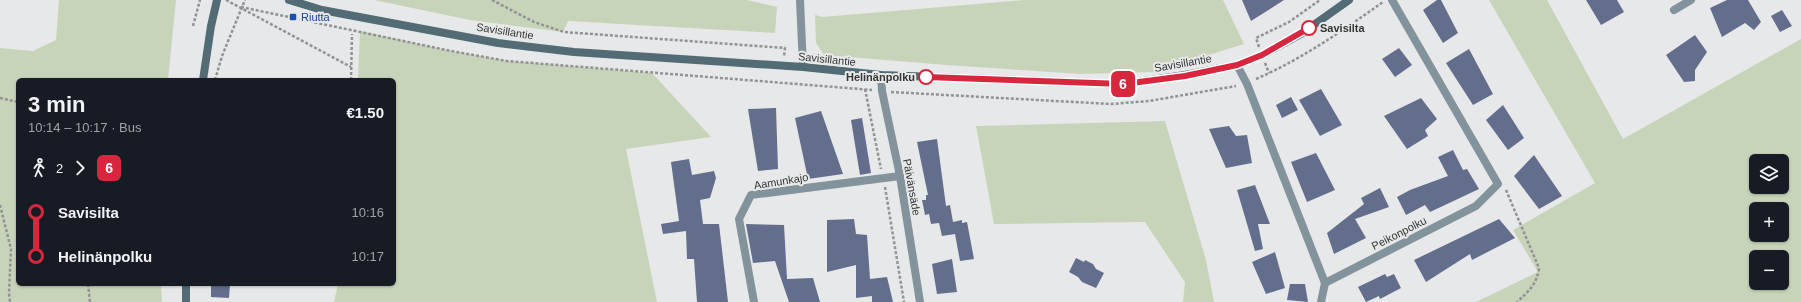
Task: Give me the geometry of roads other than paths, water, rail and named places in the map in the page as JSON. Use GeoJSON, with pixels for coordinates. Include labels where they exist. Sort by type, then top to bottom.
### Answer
{"type":"FeatureCollection","features":[{"type":"Feature","properties":{"kind":"street"},"geometry":{"type":"LineString","coordinates":[[203,78],[211,26],[217,0]]}},
{"type":"Feature","properties":{"kind":"street","name":"Savisillantie"},"geometry":{"type":"LineString","coordinates":[[289,0],[322,10],[505,44],[574,52],[803,67],[881,76],[1124,84],[1185,76],[1237,65],[1262,55],[1301,34],[1349,0]]}},
{"type":"Feature","properties":{"kind":"street"},"geometry":{"type":"LineString","coordinates":[[800,0],[803,67]]}},
{"type":"Feature","properties":{"kind":"street","name":"Peikonpolku"},"geometry":{"type":"LineString","coordinates":[[1325,283],[1476,206],[1498,184],[1392,0]]}},
{"type":"Feature","properties":{"kind":"street"},"geometry":{"type":"LineString","coordinates":[[1674,10],[1691,0]]}},
{"type":"Feature","properties":{"kind":"street"},"geometry":{"type":"LineString","coordinates":[[1237,65],[1247,84],[1325,283],[1321,302]]}},
{"type":"Feature","properties":{"kind":"street","name":"Päivänsäde"},"geometry":{"type":"LineString","coordinates":[[881,76],[882,91],[900,176],[920,302]]}},
{"type":"Feature","properties":{"kind":"street","name":"Aamunkajo"},"geometry":{"type":"LineString","coordinates":[[754,302],[739,219],[751,195],[900,176]]}},
{"type":"Feature","properties":{"kind":"street"},"geometry":{"type":"LineString","coordinates":[[186,286],[186,302]]}},
{"type":"Feature","properties":{"kind":"place","name":"Riutta"},"geometry":{"type":"Point","coordinates":[293,17]}},
{"type":"Feature","properties":{"kind":"place","name":"Savisilta"},"geometry":{"type":"Point","coordinates":[1309,28]}},
{"type":"Feature","properties":{"kind":"place","name":"Helinänpolku"},"geometry":{"type":"Point","coordinates":[926,77]}}]}
